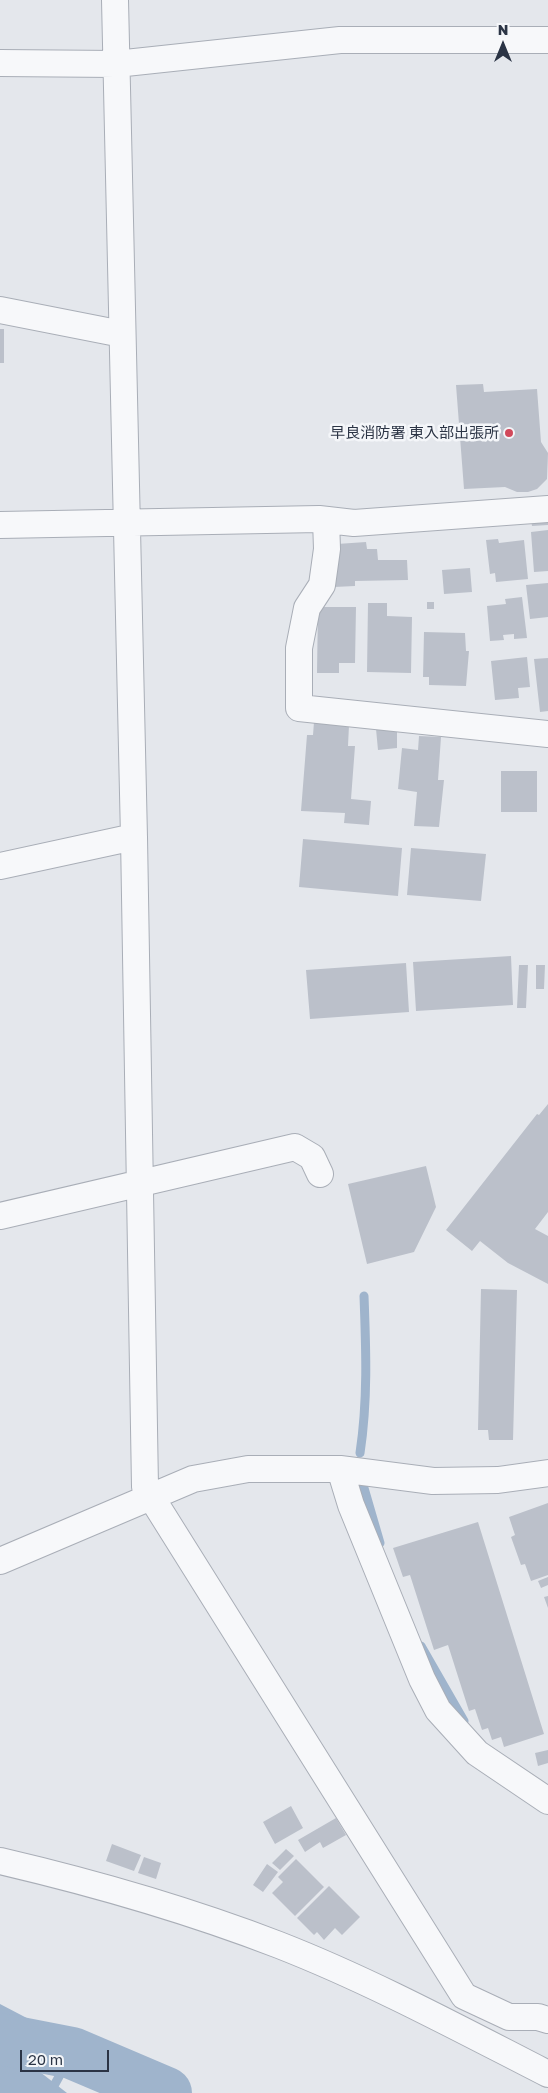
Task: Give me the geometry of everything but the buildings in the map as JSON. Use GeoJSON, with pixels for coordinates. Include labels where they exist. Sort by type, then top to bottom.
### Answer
{"type":"FeatureCollection","features":[{"type":"Feature","properties":{"kind":"street"},"geometry":{"type":"LineString","coordinates":[[115,0],[134,837],[145,1487],[464,1996],[509,2017],[538,2017],[548,2020]]}},
{"type":"Feature","properties":{"kind":"street"},"geometry":{"type":"LineString","coordinates":[[0,63],[116,64],[340,40],[548,40]]}},
{"type":"Feature","properties":{"kind":"street"},"geometry":{"type":"LineString","coordinates":[[0,310],[122,334]]}},
{"type":"Feature","properties":{"kind":"street"},"geometry":{"type":"LineString","coordinates":[[0,525],[326,520],[354,523],[548,509]]}},
{"type":"Feature","properties":{"kind":"street"},"geometry":{"type":"LineString","coordinates":[[326,520],[327,548],[322,585],[307,608],[299,648],[299,708],[548,734]]}},
{"type":"Feature","properties":{"kind":"street"},"geometry":{"type":"LineString","coordinates":[[0,866],[134,837]]}},
{"type":"Feature","properties":{"kind":"street"},"geometry":{"type":"LineString","coordinates":[[0,1216],[295,1148],[312,1157],[320,1174]]}},
{"type":"Feature","properties":{"kind":"street"},"geometry":{"type":"LineString","coordinates":[[0,1561],[194,1479],[248,1469],[340,1469],[433,1482],[498,1480],[548,1473]]}},
{"type":"Feature","properties":{"kind":"street"},"geometry":{"type":"LineString","coordinates":[[340,1469],[362,1533],[422,1679],[438,1710],[477,1753],[548,1801]]}},
{"type":"Feature","properties":{"kind":"street"},"geometry":{"type":"LineString","coordinates":[[0,1861],[84,1882],[279,1945],[366,1984],[548,2074]]}},
{"type":"Feature","properties":{"kind":"water"},"geometry":{"type":"Polygon","coordinates":[[[0,2004],[65,2038],[26,2061],[67,2093],[0,2093],[0,2004]]]}},
{"type":"Feature","properties":{"kind":"waterway"},"geometry":{"type":"LineString","coordinates":[[360,1453],[363,1433],[366,1355],[364,1296]]}},
{"type":"Feature","properties":{"kind":"waterway"},"geometry":{"type":"LineString","coordinates":[[364,1488],[380,1543]]}},
{"type":"Feature","properties":{"kind":"waterway"},"geometry":{"type":"LineString","coordinates":[[421,1646],[464,1721]]}},
{"type":"Feature","properties":{"kind":"waterway"},"geometry":{"type":"LineString","coordinates":[[0,2039],[72,2053],[166,2093]]}},
{"type":"Feature","properties":{"kind":"waterway"},"geometry":{"type":"LineString","coordinates":[[50,2093],[72,2053]]}},
{"type":"Feature","properties":{"kind":"place","name":"早良消防署 東入部出張所"},"geometry":{"type":"Point","coordinates":[509,433]}}]}
